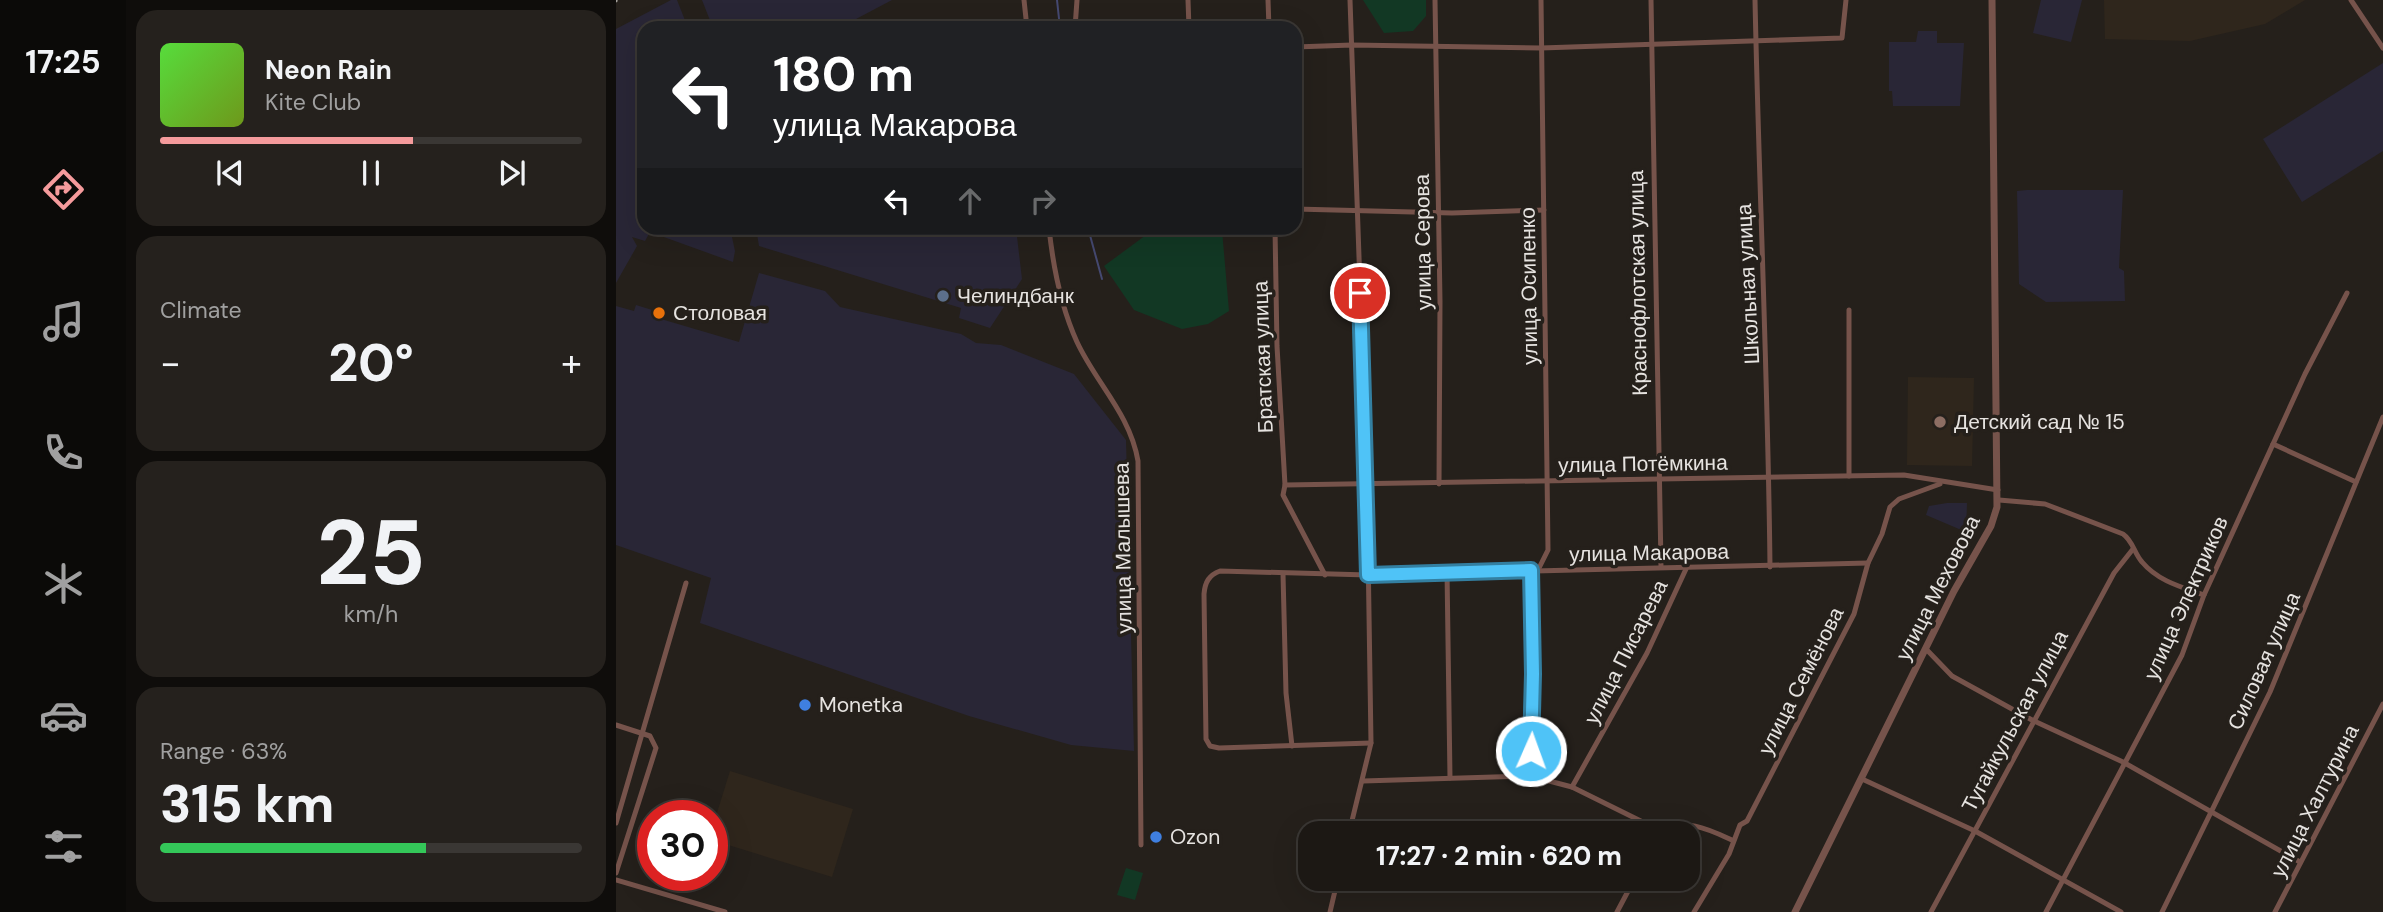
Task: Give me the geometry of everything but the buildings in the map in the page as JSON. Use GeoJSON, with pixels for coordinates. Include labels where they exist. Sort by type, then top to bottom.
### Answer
{"type":"FeatureCollection","features":[{"type":"Feature","properties":{"kind":"street"},"geometry":{"type":"LineString","coordinates":[[1024,0],[1026,21]]}},
{"type":"Feature","properties":{"kind":"street"},"geometry":{"type":"LineString","coordinates":[[1076,21],[1077,0]]}},
{"type":"Feature","properties":{"kind":"street"},"geometry":{"type":"LineString","coordinates":[[1188,0],[1189,21]]}},
{"type":"Feature","properties":{"kind":"street"},"geometry":{"type":"LineString","coordinates":[[1268,0],[1269,21]]}},
{"type":"Feature","properties":{"kind":"street"},"geometry":{"type":"LineString","coordinates":[[1350,0],[1367,485],[1371,743],[1352,821]]}},
{"type":"Feature","properties":{"kind":"street","name":"улица Серова"},"geometry":{"type":"LineString","coordinates":[[1435,0],[1439,484]]}},
{"type":"Feature","properties":{"kind":"street","name":"улица Осипенко"},"geometry":{"type":"LineString","coordinates":[[1538,570],[1548,550],[1541,0]]}},
{"type":"Feature","properties":{"kind":"street","name":"Краснофлотская улица"},"geometry":{"type":"LineString","coordinates":[[1651,0],[1657,480],[1661,566]]}},
{"type":"Feature","properties":{"kind":"street","name":"Школьная улица"},"geometry":{"type":"LineString","coordinates":[[1755,0],[1770,567]]}},
{"type":"Feature","properties":{"kind":"street"},"geometry":{"type":"LineString","coordinates":[[1302,47],[1541,48],[1842,38],[1846,0]]}},
{"type":"Feature","properties":{"kind":"street","name":"улица Меховова"},"geometry":{"type":"LineString","coordinates":[[1795,912],[1926,649],[1991,526],[1998,500],[1992,0]]}},
{"type":"Feature","properties":{"kind":"street"},"geometry":{"type":"LineString","coordinates":[[2351,0],[2383,48]]}},
{"type":"Feature","properties":{"kind":"street"},"geometry":{"type":"LineString","coordinates":[[1302,209],[1438,212],[1544,210]]}},
{"type":"Feature","properties":{"kind":"street","name":"улица Малышева"},"geometry":{"type":"LineString","coordinates":[[1050,235],[1058,282],[1074,334],[1129,428],[1138,461],[1141,845]]}},
{"type":"Feature","properties":{"kind":"street","name":"Братская улица"},"geometry":{"type":"LineString","coordinates":[[1275,235],[1277,346],[1285,503],[1325,575]]}},
{"type":"Feature","properties":{"kind":"street","name":"улица Электриков"},"geometry":{"type":"LineString","coordinates":[[2046,912],[2123,762],[2182,655],[2204,595],[2305,373],[2347,293]]}},
{"type":"Feature","properties":{"kind":"street"},"geometry":{"type":"LineString","coordinates":[[1849,310],[1849,476]]}},
{"type":"Feature","properties":{"kind":"street","name":"Силовая улица"},"geometry":{"type":"LineString","coordinates":[[2162,912],[2270,692],[2383,417]]}},
{"type":"Feature","properties":{"kind":"street"},"geometry":{"type":"LineString","coordinates":[[2273,444],[2356,482]]}},
{"type":"Feature","properties":{"kind":"street","name":"улица Потёмкина"},"geometry":{"type":"LineString","coordinates":[[1286,485],[1905,475],[1999,490]]}},
{"type":"Feature","properties":{"kind":"street","name":"улица Семёнова"},"geometry":{"type":"LineString","coordinates":[[1694,912],[1729,854],[1732,840],[1740,825],[1747,821],[1854,614],[1868,563],[1882,534],[1890,507],[1899,499],[1943,483]]}},
{"type":"Feature","properties":{"kind":"street"},"geometry":{"type":"LineString","coordinates":[[1998,500],[2045,503],[2123,534],[2158,577],[2204,595]]}},
{"type":"Feature","properties":{"kind":"street","name":"Тугайкульская улица"},"geometry":{"type":"LineString","coordinates":[[1931,912],[2032,720],[2114,573],[2133,549]]}},
{"type":"Feature","properties":{"kind":"street","name":"улица Макарова"},"geometry":{"type":"LineString","coordinates":[[1292,747],[1210,746],[1206,739],[1204,594],[1207,580],[1220,571],[1368,575],[1447,571],[1661,566],[1686,569],[1868,563]]}},
{"type":"Feature","properties":{"kind":"street","name":"улица Писарева"},"geometry":{"type":"LineString","coordinates":[[1572,787],[1647,653],[1686,569]]}},
{"type":"Feature","properties":{"kind":"street"},"geometry":{"type":"LineString","coordinates":[[1530,776],[1533,674],[1531,570]]}},
{"type":"Feature","properties":{"kind":"street"},"geometry":{"type":"LineString","coordinates":[[1447,571],[1450,778]]}},
{"type":"Feature","properties":{"kind":"street"},"geometry":{"type":"LineString","coordinates":[[1283,574],[1286,693],[1292,747],[1371,743]]}},
{"type":"Feature","properties":{"kind":"street"},"geometry":{"type":"LineString","coordinates":[[616,823],[686,583]]}},
{"type":"Feature","properties":{"kind":"street"},"geometry":{"type":"LineString","coordinates":[[1926,649],[1952,676],[2032,720],[2123,762],[2300,862]]}},
{"type":"Feature","properties":{"kind":"street","name":"улица Халтурина"},"geometry":{"type":"LineString","coordinates":[[2275,912],[2383,704]]}},
{"type":"Feature","properties":{"kind":"street"},"geometry":{"type":"LineString","coordinates":[[616,725],[655,741],[656,748],[616,873]]}},
{"type":"Feature","properties":{"kind":"street"},"geometry":{"type":"LineString","coordinates":[[1363,781],[1530,776],[1572,787],[1639,821]]}},
{"type":"Feature","properties":{"kind":"street"},"geometry":{"type":"LineString","coordinates":[[1862,779],[1975,831],[2121,912]]}},
{"type":"Feature","properties":{"kind":"street"},"geometry":{"type":"LineString","coordinates":[[1700,828],[1732,840]]}},
{"type":"Feature","properties":{"kind":"street"},"geometry":{"type":"LineString","coordinates":[[616,880],[725,912]]}},
{"type":"Feature","properties":{"kind":"street"},"geometry":{"type":"LineString","coordinates":[[1330,912],[1335,891]]}},
{"type":"Feature","properties":{"kind":"street"},"geometry":{"type":"LineString","coordinates":[[1617,912],[1628,891]]}},
{"type":"Feature","properties":{"kind":"shaded area"},"geometry":{"type":"Polygon","coordinates":[[[671,0],[677,0],[685,21],[637,21],[637,235],[648,235],[645,241],[632,237],[637,246],[616,283],[616,29],[671,0]]]}},
{"type":"Feature","properties":{"kind":"shaded area"},"geometry":{"type":"Polygon","coordinates":[[[702,0],[892,0],[852,21],[710,21],[702,0]]]}},
{"type":"Feature","properties":{"kind":"shaded area"},"geometry":{"type":"Polygon","coordinates":[[[2041,0],[2082,0],[2071,42],[2033,33],[2041,0]]]}},
{"type":"Feature","properties":{"kind":"shaded area"},"geometry":{"type":"Polygon","coordinates":[[[2104,0],[2305,0],[2265,24],[2190,41],[2105,39],[2104,0]]]}},
{"type":"Feature","properties":{"kind":"shaded area"},"geometry":{"type":"Polygon","coordinates":[[[1918,31],[1937,31],[1937,43],[1964,43],[1960,106],[1893,106],[1892,91],[1889,91],[1889,42],[1916,42],[1918,31]]]}},
{"type":"Feature","properties":{"kind":"shaded area"},"geometry":{"type":"Polygon","coordinates":[[[2383,63],[2383,151],[2302,202],[2263,139],[2383,63]]]}},
{"type":"Feature","properties":{"kind":"shaded area"},"geometry":{"type":"Polygon","coordinates":[[[2123,190],[2119,268],[2124,271],[2125,301],[2046,302],[2019,284],[2017,191],[2123,190]]]}},
{"type":"Feature","properties":{"kind":"shaded area"},"geometry":{"type":"Polygon","coordinates":[[[658,235],[732,235],[735,251],[733,262],[658,235]]]}},
{"type":"Feature","properties":{"kind":"shaded area"},"geometry":{"type":"Polygon","coordinates":[[[757,235],[1017,235],[1022,279],[990,328],[959,318],[961,308],[759,246],[757,235]]]}},
{"type":"Feature","properties":{"kind":"shaded area"},"geometry":{"type":"Polygon","coordinates":[[[759,273],[825,291],[840,307],[961,334],[976,343],[1001,345],[1074,374],[1126,440],[1134,751],[1071,745],[969,716],[700,623],[711,578],[616,545],[616,306],[634,311],[636,305],[662,313],[661,319],[739,342],[759,273]]]}},
{"type":"Feature","properties":{"kind":"shaded area","name":"Детский сад № 15"},"geometry":{"type":"Polygon","coordinates":[[[1908,377],[1974,378],[1972,466],[1907,465],[1908,377]]]}},
{"type":"Feature","properties":{"kind":"shaded area"},"geometry":{"type":"Polygon","coordinates":[[[1967,503],[1966,532],[1926,515],[1929,506],[1967,503]]]}},
{"type":"Feature","properties":{"kind":"shaded area"},"geometry":{"type":"Polygon","coordinates":[[[730,771],[853,809],[832,877],[728,845],[728,800],[721,800],[730,771]]]}},
{"type":"Feature","properties":{"kind":"green space"},"geometry":{"type":"Polygon","coordinates":[[[1363,0],[1426,0],[1426,16],[1413,31],[1384,33],[1363,0]]]}},
{"type":"Feature","properties":{"kind":"green space"},"geometry":{"type":"Polygon","coordinates":[[[1146,235],[1222,235],[1229,311],[1208,324],[1182,329],[1134,310],[1104,266],[1146,235]]]}},
{"type":"Feature","properties":{"kind":"green space"},"geometry":{"type":"Polygon","coordinates":[[[1126,868],[1143,873],[1135,900],[1117,895],[1126,868]]]}},
{"type":"Feature","properties":{"kind":"waterway"},"geometry":{"type":"LineString","coordinates":[[1057,0],[1059,21]]}},
{"type":"Feature","properties":{"kind":"waterway"},"geometry":{"type":"LineString","coordinates":[[1090,235],[1102,279]]}},
{"type":"Feature","properties":{"kind":"place","name":"Челиндбанк"},"geometry":{"type":"Point","coordinates":[943,296]}},
{"type":"Feature","properties":{"kind":"place","name":"Столовая"},"geometry":{"type":"Point","coordinates":[659,313]}},
{"type":"Feature","properties":{"kind":"place","name":"Детский сад № 15"},"geometry":{"type":"Point","coordinates":[1940,422]}},
{"type":"Feature","properties":{"kind":"place","name":"Monetka"},"geometry":{"type":"Point","coordinates":[805,705]}},
{"type":"Feature","properties":{"kind":"place","name":"Ozon"},"geometry":{"type":"Point","coordinates":[1156,837]}},
{"type":"Feature","properties":{"kind":"route"},"geometry":{"type":"LineString","coordinates":[[1360,293],[1368,575],[1531,570],[1531,751]]}}]}
